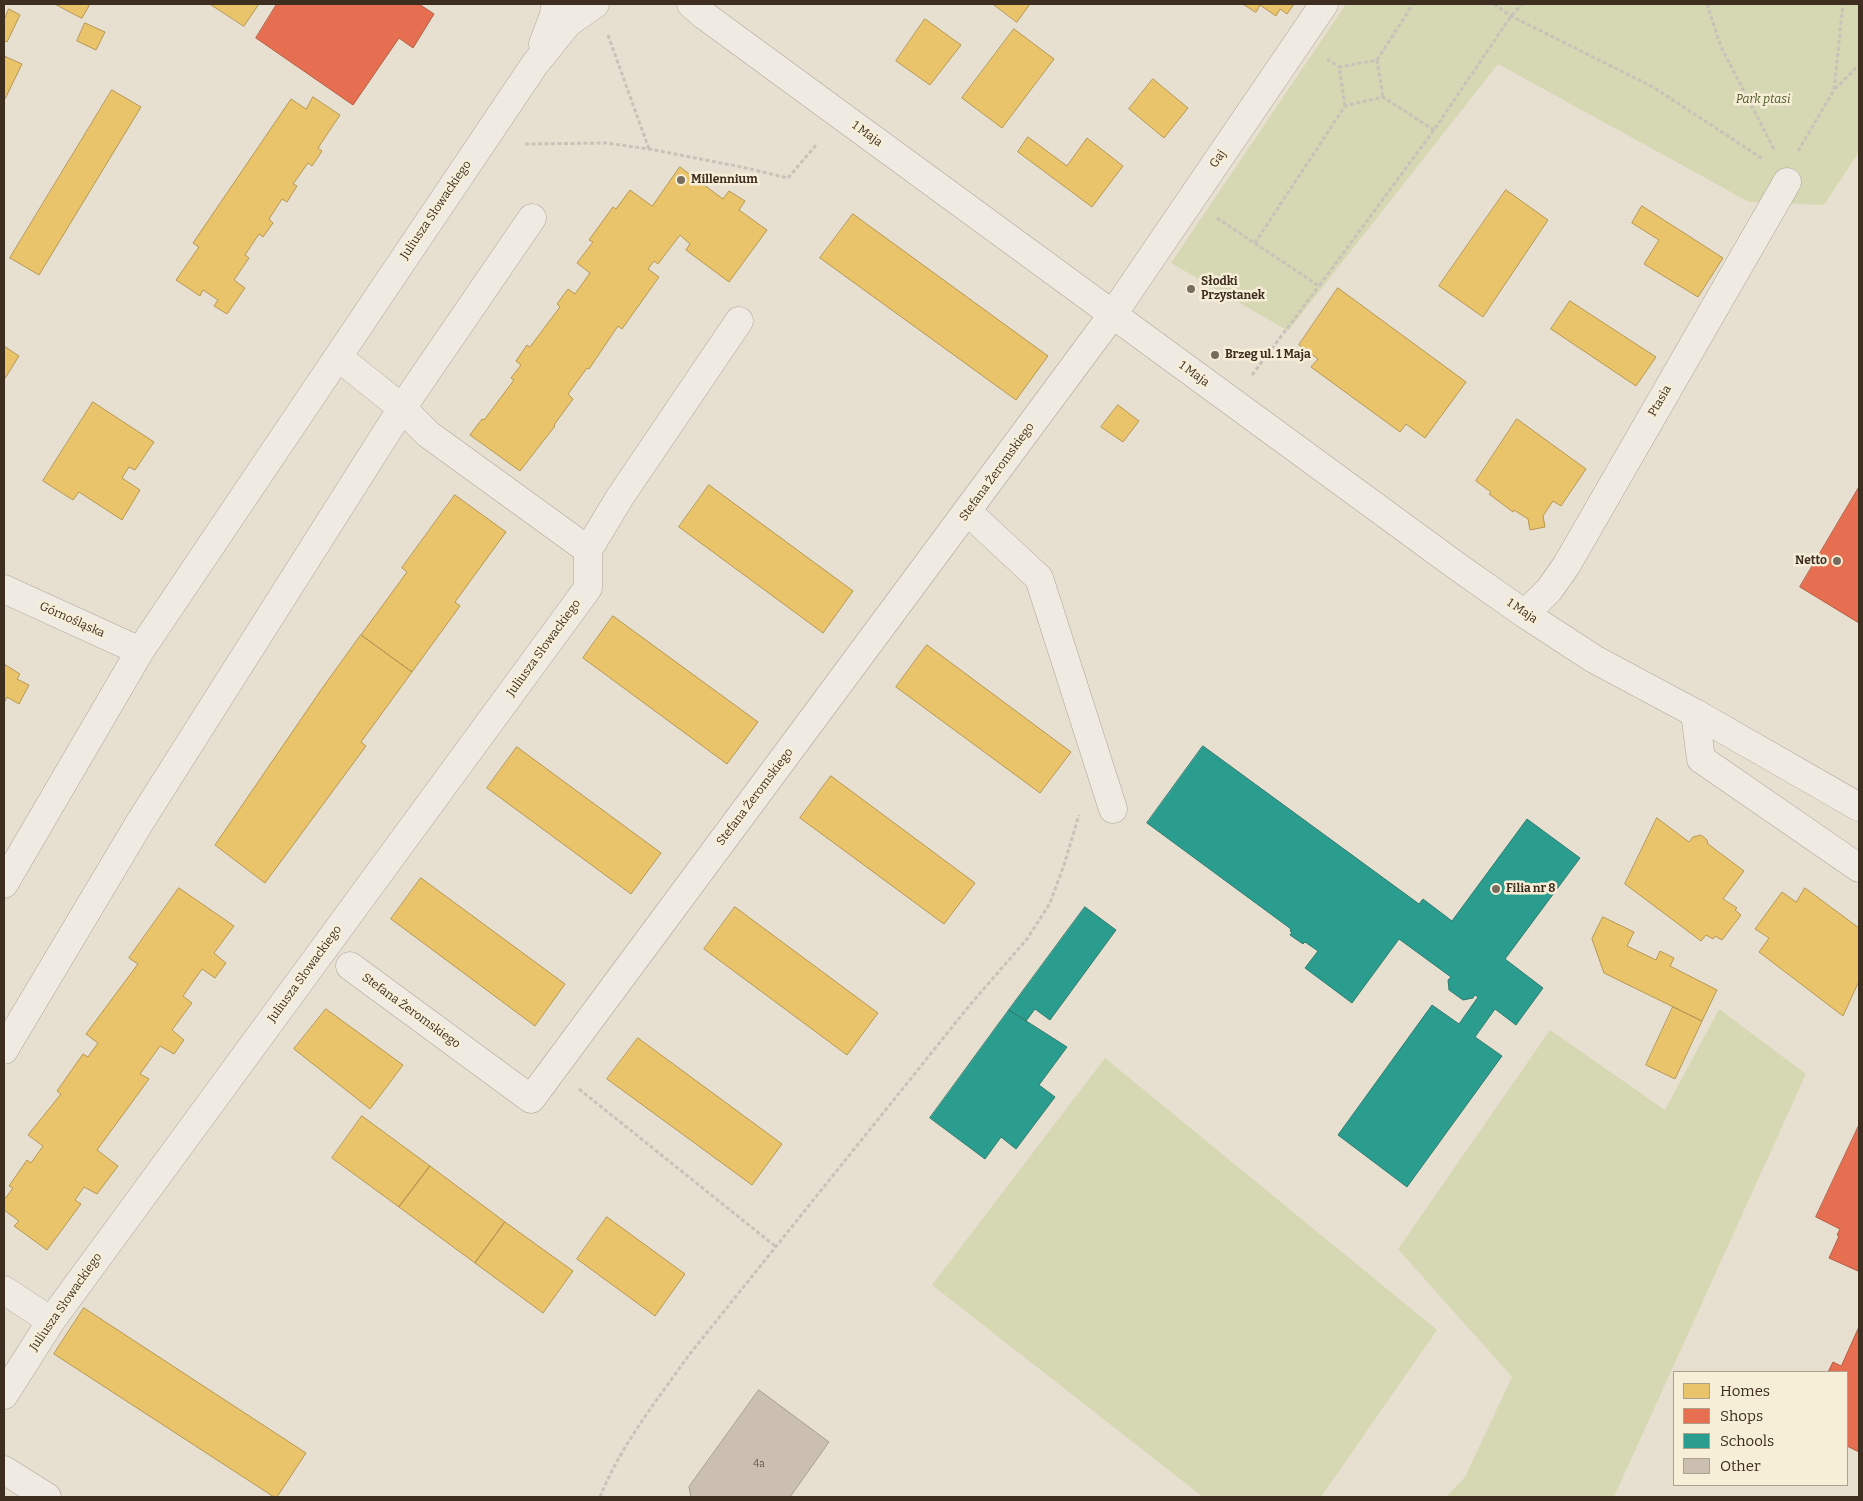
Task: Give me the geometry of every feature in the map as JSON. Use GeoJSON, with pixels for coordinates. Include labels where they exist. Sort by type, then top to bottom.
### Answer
{"type":"FeatureCollection","features":[{"type":"Feature","properties":{"kind":"street","name":"Juliusza Słowackiego"},"geometry":{"type":"LineString","coordinates":[[535,64],[554,15],[555,4]]}},
{"type":"Feature","properties":{"kind":"street","name":"1 Maja"},"geometry":{"type":"LineString","coordinates":[[671,4],[698,10],[1232,402],[1525,614],[1594,659],[1695,713],[1859,807]]}},
{"type":"Feature","properties":{"kind":"street","name":"Gaj"},"geometry":{"type":"LineString","coordinates":[[1113,314],[1324,4]]}},
{"type":"Feature","properties":{"kind":"street","name":"Juliusza Słowackiego"},"geometry":{"type":"LineString","coordinates":[[4,884],[140,650],[535,64],[568,23],[600,16]]}},
{"type":"Feature","properties":{"kind":"street","name":"Ptasia"},"geometry":{"type":"LineString","coordinates":[[1525,614],[1549,590],[1566,566],[1788,179]]}},
{"type":"Feature","properties":{"kind":"street"},"geometry":{"type":"LineString","coordinates":[[4,1050],[140,822],[402,408],[532,218]]}},
{"type":"Feature","properties":{"kind":"street","name":"Stefana Żeromskiego"},"geometry":{"type":"LineString","coordinates":[[350,966],[531,1099],[1113,314]]}},
{"type":"Feature","properties":{"kind":"street"},"geometry":{"type":"LineString","coordinates":[[338,357],[402,408],[428,434],[588,550],[620,497],[740,321]]}},
{"type":"Feature","properties":{"kind":"street"},"geometry":{"type":"LineString","coordinates":[[968,512],[1038,578],[1113,809]]}},
{"type":"Feature","properties":{"kind":"street","name":"Juliusza Słowackiego"},"geometry":{"type":"LineString","coordinates":[[4,1394],[51,1321],[588,588],[588,550]]}},
{"type":"Feature","properties":{"kind":"street","name":"Górnośląska"},"geometry":{"type":"LineString","coordinates":[[4,590],[140,650]]}},
{"type":"Feature","properties":{"kind":"street"},"geometry":{"type":"LineString","coordinates":[[1695,713],[1701,759],[1859,868]]}},
{"type":"Feature","properties":{"kind":"street"},"geometry":{"type":"LineString","coordinates":[[4,1290],[51,1321]]}},
{"type":"Feature","properties":{"kind":"street"},"geometry":{"type":"LineString","coordinates":[[4,1470],[47,1497]]}},
{"type":"Feature","properties":{"kind":"path"},"geometry":{"type":"LineString","coordinates":[[1383,97],[1377,60],[1413,4]]}},
{"type":"Feature","properties":{"kind":"path"},"geometry":{"type":"LineString","coordinates":[[1494,4],[1511,16],[1653,87],[1788,179]]}},
{"type":"Feature","properties":{"kind":"path"},"geometry":{"type":"LineString","coordinates":[[1232,402],[1434,130],[1511,16],[1522,4]]}},
{"type":"Feature","properties":{"kind":"path"},"geometry":{"type":"LineString","coordinates":[[1707,4],[1722,47],[1788,179]]}},
{"type":"Feature","properties":{"kind":"path"},"geometry":{"type":"LineString","coordinates":[[1834,90],[1843,4]]}},
{"type":"Feature","properties":{"kind":"path"},"geometry":{"type":"LineString","coordinates":[[600,16],[649,149]]}},
{"type":"Feature","properties":{"kind":"path"},"geometry":{"type":"LineString","coordinates":[[1255,243],[1345,106],[1339,67],[1377,60]]}},
{"type":"Feature","properties":{"kind":"path"},"geometry":{"type":"LineString","coordinates":[[1788,179],[1795,157],[1834,90],[1859,65]]}},
{"type":"Feature","properties":{"kind":"path"},"geometry":{"type":"LineString","coordinates":[[1345,106],[1383,97],[1434,130]]}},
{"type":"Feature","properties":{"kind":"path"},"geometry":{"type":"LineString","coordinates":[[525,144],[606,143],[649,149],[788,178],[816,145]]}},
{"type":"Feature","properties":{"kind":"path"},"geometry":{"type":"LineString","coordinates":[[1190,200],[1319,286]]}},
{"type":"Feature","properties":{"kind":"path"},"geometry":{"type":"LineString","coordinates":[[600,1497],[611,1471],[648,1412],[689,1355],[969,1006],[1027,939],[1050,903],[1064,865],[1080,810]]}},
{"type":"Feature","properties":{"kind":"path"},"geometry":{"type":"LineString","coordinates":[[553,1068],[776,1246]]}},
{"type":"Feature","properties":{"kind":"green space","name":"Park ptasi"},"geometry":{"type":"Polygon","coordinates":[[[1346,4],[1859,4],[1859,152],[1824,205],[1749,202],[1498,64],[1288,331],[1171,263],[1346,4]]]}},
{"type":"Feature","properties":{"kind":"green space"},"geometry":{"type":"Polygon","coordinates":[[[1719,1009],[1806,1074],[1614,1497],[1446,1497],[1465,1477],[1512,1377],[1398,1249],[1550,1030],[1665,1110],[1719,1009]]]}},
{"type":"Feature","properties":{"kind":"green space"},"geometry":{"type":"Polygon","coordinates":[[[1105,1058],[1437,1330],[1321,1497],[1203,1497],[932,1285],[1105,1058]]]}},
{"type":"Feature","properties":{"kind":"building: Homes"},"geometry":{"type":"Polygon","coordinates":[[[55,4],[90,4],[82,18],[55,4]]]}},
{"type":"Feature","properties":{"kind":"building: Homes"},"geometry":{"type":"Polygon","coordinates":[[[210,4],[259,4],[244,26],[210,4]]]}},
{"type":"Feature","properties":{"kind":"building: Homes"},"geometry":{"type":"Polygon","coordinates":[[[993,4],[1030,4],[1017,22],[993,4]]]}},
{"type":"Feature","properties":{"kind":"building: Homes"},"geometry":{"type":"Polygon","coordinates":[[[1243,4],[1294,4],[1287,14],[1280,9],[1276,16],[1260,5],[1256,12],[1243,4]]]}},
{"type":"Feature","properties":{"kind":"building: Homes"},"geometry":{"type":"Polygon","coordinates":[[[9,9],[20,15],[7,42],[4,41],[4,20],[9,9]]]}},
{"type":"Feature","properties":{"kind":"building: Homes"},"geometry":{"type":"Polygon","coordinates":[[[925,19],[961,45],[930,85],[896,61],[925,19]]]}},
{"type":"Feature","properties":{"kind":"building: Homes"},"geometry":{"type":"Polygon","coordinates":[[[85,23],[105,32],[96,50],[77,41],[85,23]]]}},
{"type":"Feature","properties":{"kind":"building: Homes"},"geometry":{"type":"Polygon","coordinates":[[[1014,29],[1054,59],[1002,128],[962,98],[1014,29]]]}},
{"type":"Feature","properties":{"kind":"building: Homes"},"geometry":{"type":"Polygon","coordinates":[[[4,56],[22,64],[5,99],[4,99],[4,56]]]}},
{"type":"Feature","properties":{"kind":"building: Homes"},"geometry":{"type":"Polygon","coordinates":[[[1153,79],[1188,108],[1164,138],[1129,109],[1153,79]]]}},
{"type":"Feature","properties":{"kind":"building: Homes"},"geometry":{"type":"Polygon","coordinates":[[[112,90],[141,107],[39,275],[10,258],[112,90]]]}},
{"type":"Feature","properties":{"kind":"building: Homes"},"geometry":{"type":"Polygon","coordinates":[[[313,97],[340,115],[318,148],[322,151],[312,166],[308,163],[293,184],[297,186],[287,202],[282,199],[269,219],[273,223],[263,237],[259,234],[245,255],[249,258],[234,280],[245,288],[227,314],[214,306],[218,300],[203,290],[200,296],[176,280],[199,247],[193,243],[291,99],[306,109],[313,97]]]}},
{"type":"Feature","properties":{"kind":"building: Homes"},"geometry":{"type":"Polygon","coordinates":[[[1028,137],[1067,166],[1087,138],[1123,166],[1092,207],[1018,152],[1028,137]]]}},
{"type":"Feature","properties":{"kind":"building: Homes"},"geometry":{"type":"Polygon","coordinates":[[[680,167],[723,199],[729,191],[745,201],[739,210],[767,230],[729,282],[686,250],[690,244],[680,235],[658,264],[654,261],[648,269],[659,277],[622,329],[618,326],[589,369],[587,368],[568,394],[573,399],[555,426],[520,471],[470,435],[482,419],[484,420],[514,380],[511,378],[521,365],[516,361],[527,345],[530,347],[560,307],[557,304],[568,289],[575,294],[590,273],[577,263],[593,242],[589,240],[613,207],[616,209],[630,190],[652,206],[680,167]]]}},
{"type":"Feature","properties":{"kind":"building: Homes"},"geometry":{"type":"Polygon","coordinates":[[[1506,190],[1548,220],[1483,317],[1439,286],[1506,190]]]}},
{"type":"Feature","properties":{"kind":"building: Homes"},"geometry":{"type":"Polygon","coordinates":[[[1642,206],[1723,258],[1698,297],[1644,264],[1659,240],[1632,223],[1642,206]]]}},
{"type":"Feature","properties":{"kind":"building: Homes"},"geometry":{"type":"Polygon","coordinates":[[[853,214],[1048,356],[1016,400],[820,258],[853,214]]]}},
{"type":"Feature","properties":{"kind":"building: Homes"},"geometry":{"type":"Polygon","coordinates":[[[1338,288],[1466,382],[1425,438],[1406,424],[1400,432],[1311,367],[1318,359],[1299,345],[1338,288]]]}},
{"type":"Feature","properties":{"kind":"building: Homes"},"geometry":{"type":"Polygon","coordinates":[[[1570,301],[1656,357],[1636,386],[1551,329],[1570,301]]]}},
{"type":"Feature","properties":{"kind":"building: Homes"},"geometry":{"type":"Polygon","coordinates":[[[4,346],[19,356],[4,380],[4,346]]]}},
{"type":"Feature","properties":{"kind":"building: Homes"},"geometry":{"type":"Polygon","coordinates":[[[93,402],[154,442],[135,470],[129,467],[122,478],[140,490],[122,520],[79,492],[73,500],[43,481],[93,402]]]}},
{"type":"Feature","properties":{"kind":"building: Homes"},"geometry":{"type":"Polygon","coordinates":[[[1118,405],[1139,421],[1123,442],[1101,427],[1118,405]]]}},
{"type":"Feature","properties":{"kind":"building: Homes"},"geometry":{"type":"Polygon","coordinates":[[[1517,419],[1586,469],[1561,506],[1553,501],[1543,516],[1545,527],[1530,530],[1528,519],[1514,510],[1513,512],[1489,494],[1491,492],[1476,481],[1517,419]]]}},
{"type":"Feature","properties":{"kind":"building: Homes"},"geometry":{"type":"Polygon","coordinates":[[[709,485],[853,591],[823,633],[679,527],[709,485]]]}},
{"type":"Feature","properties":{"kind":"building: Homes"},"geometry":{"type":"Polygon","coordinates":[[[455,495],[506,532],[455,602],[460,606],[412,672],[361,635],[407,572],[402,568],[455,495]]]}},
{"type":"Feature","properties":{"kind":"building: Homes"},"geometry":{"type":"Polygon","coordinates":[[[613,616],[758,722],[727,764],[583,658],[613,616]]]}},
{"type":"Feature","properties":{"kind":"building: Homes"},"geometry":{"type":"Polygon","coordinates":[[[361,635],[412,672],[361,742],[366,746],[265,883],[215,845],[361,635]]]}},
{"type":"Feature","properties":{"kind":"building: Homes"},"geometry":{"type":"Polygon","coordinates":[[[927,645],[1071,752],[1040,793],[896,687],[927,645]]]}},
{"type":"Feature","properties":{"kind":"building: Homes"},"geometry":{"type":"Polygon","coordinates":[[[4,664],[20,674],[17,679],[29,685],[19,704],[7,697],[4,703],[4,664]]]}},
{"type":"Feature","properties":{"kind":"building: Homes"},"geometry":{"type":"Polygon","coordinates":[[[517,747],[661,853],[631,894],[487,788],[517,747]]]}},
{"type":"Feature","properties":{"kind":"building: Homes"},"geometry":{"type":"Polygon","coordinates":[[[831,776],[975,883],[944,924],[800,818],[831,776]]]}},
{"type":"Feature","properties":{"kind":"building: Homes"},"geometry":{"type":"Polygon","coordinates":[[[1657,818],[1689,842],[1693,837],[1701,835],[1707,840],[1708,844],[1744,871],[1723,899],[1737,908],[1735,910],[1741,915],[1722,940],[1715,936],[1713,939],[1706,935],[1701,941],[1625,884],[1657,818]]]}},
{"type":"Feature","properties":{"kind":"building: Homes"},"geometry":{"type":"Polygon","coordinates":[[[421,878],[565,984],[535,1026],[391,919],[421,878]]]}},
{"type":"Feature","properties":{"kind":"building: Homes"},"geometry":{"type":"Polygon","coordinates":[[[179,888],[234,926],[214,953],[226,963],[215,978],[202,969],[183,996],[192,1003],[172,1030],[184,1040],[174,1054],[160,1046],[140,1074],[149,1079],[97,1150],[118,1166],[97,1194],[84,1187],[75,1200],[81,1204],[47,1250],[14,1226],[19,1221],[4,1210],[4,1200],[13,1188],[9,1186],[27,1160],[31,1163],[43,1146],[28,1135],[61,1094],[57,1091],[83,1054],[88,1057],[98,1043],[86,1034],[138,964],[129,958],[179,888]]]}},
{"type":"Feature","properties":{"kind":"building: Homes"},"geometry":{"type":"Polygon","coordinates":[[[1805,888],[1859,928],[1859,981],[1843,1016],[1759,952],[1769,938],[1755,929],[1782,892],[1796,902],[1805,888]]]}},
{"type":"Feature","properties":{"kind":"building: Homes"},"geometry":{"type":"Polygon","coordinates":[[[735,907],[878,1013],[847,1055],[704,949],[735,907]]]}},
{"type":"Feature","properties":{"kind":"building: Homes"},"geometry":{"type":"Polygon","coordinates":[[[1603,917],[1634,932],[1627,946],[1656,960],[1660,951],[1674,958],[1670,966],[1717,990],[1702,1021],[1604,973],[1592,939],[1603,917]]]}},
{"type":"Feature","properties":{"kind":"building: Homes"},"geometry":{"type":"Polygon","coordinates":[[[1673,1007],[1702,1021],[1675,1079],[1646,1065],[1673,1007]]]}},
{"type":"Feature","properties":{"kind":"building: Homes"},"geometry":{"type":"Polygon","coordinates":[[[326,1009],[403,1065],[370,1109],[294,1049],[326,1009]]]}},
{"type":"Feature","properties":{"kind":"building: Homes"},"geometry":{"type":"Polygon","coordinates":[[[638,1038],[782,1144],[752,1185],[607,1079],[638,1038]]]}},
{"type":"Feature","properties":{"kind":"building: Homes"},"geometry":{"type":"Polygon","coordinates":[[[362,1116],[430,1166],[399,1207],[332,1158],[362,1116]]]}},
{"type":"Feature","properties":{"kind":"building: Homes"},"geometry":{"type":"Polygon","coordinates":[[[430,1166],[505,1222],[475,1263],[399,1207],[430,1166]]]}},
{"type":"Feature","properties":{"kind":"building: Homes"},"geometry":{"type":"Polygon","coordinates":[[[607,1217],[685,1274],[655,1316],[577,1259],[607,1217]]]}},
{"type":"Feature","properties":{"kind":"building: Homes"},"geometry":{"type":"Polygon","coordinates":[[[505,1222],[573,1271],[543,1313],[475,1263],[505,1222]]]}},
{"type":"Feature","properties":{"kind":"building: Homes"},"geometry":{"type":"Polygon","coordinates":[[[84,1308],[306,1453],[277,1497],[274,1497],[54,1354],[84,1308]]]}},
{"type":"Feature","properties":{"kind":"building: Shops"},"geometry":{"type":"Polygon","coordinates":[[[277,4],[419,4],[434,14],[413,48],[399,38],[353,105],[256,38],[277,4]]]}},
{"type":"Feature","properties":{"kind":"building: Shops","name":"Netto"},"geometry":{"type":"Polygon","coordinates":[[[1859,487],[1859,623],[1800,587],[1859,487]]]}},
{"type":"Feature","properties":{"kind":"building: Shops"},"geometry":{"type":"Polygon","coordinates":[[[1859,1125],[1858,1271],[1829,1258],[1839,1236],[1837,1235],[1840,1229],[1816,1217],[1859,1125]]]}},
{"type":"Feature","properties":{"kind":"building: Shops"},"geometry":{"type":"Polygon","coordinates":[[[1859,1327],[1859,1452],[1848,1446],[1848,1371],[1828,1371],[1833,1362],[1841,1366],[1859,1327]]]}},
{"type":"Feature","properties":{"kind":"building: Schools"},"geometry":{"type":"Polygon","coordinates":[[[1203,746],[1419,904],[1423,899],[1452,921],[1527,819],[1580,858],[1505,959],[1543,988],[1516,1025],[1495,1009],[1475,1037],[1502,1056],[1407,1187],[1338,1135],[1432,1005],[1459,1024],[1478,997],[1475,995],[1473,998],[1463,1000],[1449,990],[1448,980],[1451,977],[1399,939],[1352,1003],[1305,968],[1318,951],[1290,935],[1291,929],[1147,823],[1203,746]]]}},
{"type":"Feature","properties":{"kind":"building: Schools"},"geometry":{"type":"Polygon","coordinates":[[[1085,907],[1116,930],[1050,1020],[1035,1009],[1026,1021],[1009,1010],[1085,907]]]}},
{"type":"Feature","properties":{"kind":"building: Schools"},"geometry":{"type":"Polygon","coordinates":[[[1009,1010],[1067,1047],[1039,1085],[1055,1097],[1016,1149],[1001,1137],[985,1159],[930,1118],[1009,1010]]]}},
{"type":"Feature","properties":{"kind":"building: Other"},"geometry":{"type":"Polygon","coordinates":[[[759,1390],[829,1442],[790,1497],[691,1497],[689,1487],[759,1390]]]}},
{"type":"Feature","properties":{"kind":"place","name":"Millennium"},"geometry":{"type":"Point","coordinates":[681,180]}},
{"type":"Feature","properties":{"kind":"place","name":"Słodki Przystanek"},"geometry":{"type":"Point","coordinates":[1191,289]}},
{"type":"Feature","properties":{"kind":"place","name":"Brzeg ul. 1 Maja"},"geometry":{"type":"Point","coordinates":[1215,355]}},
{"type":"Feature","properties":{"kind":"place","name":"Netto"},"geometry":{"type":"Point","coordinates":[1837,561]}},
{"type":"Feature","properties":{"kind":"place","name":"Filia nr 8"},"geometry":{"type":"Point","coordinates":[1496,889]}}]}
